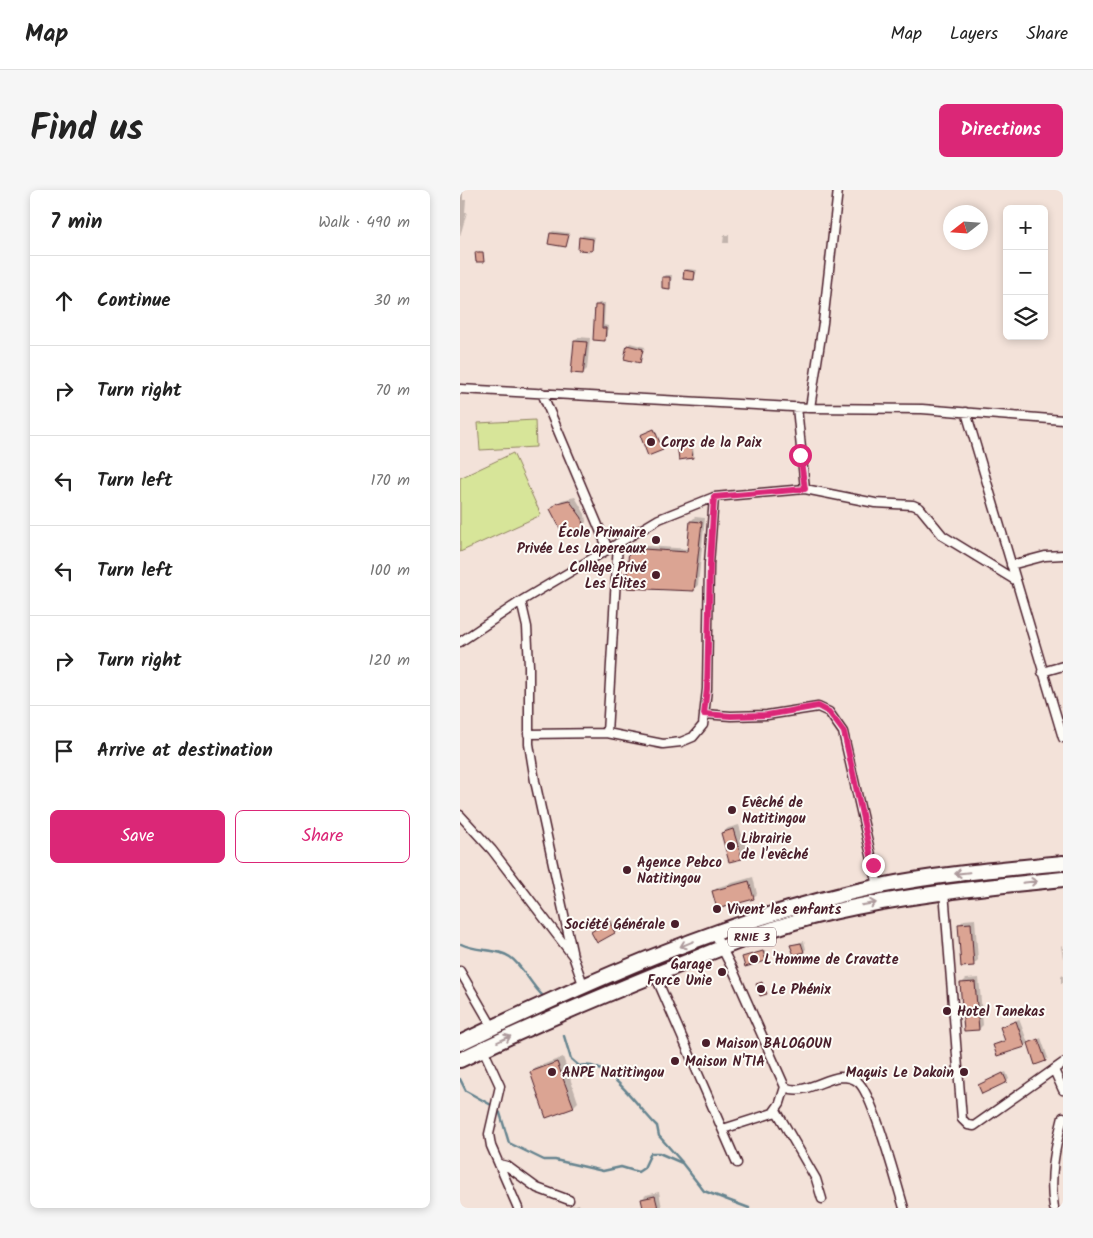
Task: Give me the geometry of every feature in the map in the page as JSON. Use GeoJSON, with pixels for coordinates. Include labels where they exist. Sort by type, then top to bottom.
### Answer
{"type":"FeatureCollection","features":[{"type":"Feature","properties":{"kind":"highway","name":"RNIE 3"},"geometry":{"type":"LineString","coordinates":[[460,1043],[714,933],[760,918],[878,886],[930,876],[1063,864]]}},
{"type":"Feature","properties":{"kind":"highway","name":"RNIE 3"},"geometry":{"type":"LineString","coordinates":[[460,1060],[588,1001],[722,948],[826,914],[944,891],[1063,879]]}},
{"type":"Feature","properties":{"kind":"street"},"geometry":{"type":"LineString","coordinates":[[810,408],[823,323],[838,190]]}},
{"type":"Feature","properties":{"kind":"street"},"geometry":{"type":"LineString","coordinates":[[460,389],[810,408],[922,409],[1063,420]]}},
{"type":"Feature","properties":{"kind":"street"},"geometry":{"type":"LineString","coordinates":[[542,393],[608,549]]}},
{"type":"Feature","properties":{"kind":"street"},"geometry":{"type":"LineString","coordinates":[[798,407],[805,489]]}},
{"type":"Feature","properties":{"kind":"street"},"geometry":{"type":"LineString","coordinates":[[966,412],[1063,738]]}},
{"type":"Feature","properties":{"kind":"street"},"geometry":{"type":"LineString","coordinates":[[460,642],[521,601],[659,519],[714,497],[805,489],[875,503],[913,505],[920,508],[943,536],[1015,580]]}},
{"type":"Feature","properties":{"kind":"street"},"geometry":{"type":"LineString","coordinates":[[528,734],[607,733],[663,744],[681,742],[693,737],[703,725],[707,689],[709,573],[714,497]]}},
{"type":"Feature","properties":{"kind":"street"},"geometry":{"type":"LineString","coordinates":[[607,733],[618,543]]}},
{"type":"Feature","properties":{"kind":"street"},"geometry":{"type":"LineString","coordinates":[[1011,565],[1045,556],[1063,555]]}},
{"type":"Feature","properties":{"kind":"street"},"geometry":{"type":"LineString","coordinates":[[521,601],[527,628],[529,666],[528,734],[534,781],[573,956],[584,988]]}},
{"type":"Feature","properties":{"kind":"street"},"geometry":{"type":"LineString","coordinates":[[1042,672],[1063,666]]}},
{"type":"Feature","properties":{"kind":"street"},"geometry":{"type":"LineString","coordinates":[[704,714],[731,716],[767,715],[818,706],[829,712],[844,732],[878,886]]}},
{"type":"Feature","properties":{"kind":"street"},"geometry":{"type":"LineString","coordinates":[[460,815],[492,850],[573,956]]}},
{"type":"Feature","properties":{"kind":"street"},"geometry":{"type":"LineString","coordinates":[[944,891],[962,1119],[968,1125],[974,1126],[1063,1063]]}},
{"type":"Feature","properties":{"kind":"street"},"geometry":{"type":"LineString","coordinates":[[714,933],[781,1082],[785,1087],[791,1090],[799,1089],[840,1077],[849,1078],[858,1082],[863,1087],[879,1126],[904,1208]]}},
{"type":"Feature","properties":{"kind":"street"},"geometry":{"type":"LineString","coordinates":[[460,971],[493,1028]]}},
{"type":"Feature","properties":{"kind":"street"},"geometry":{"type":"LineString","coordinates":[[655,975],[737,1163]]}},
{"type":"Feature","properties":{"kind":"street"},"geometry":{"type":"LineString","coordinates":[[483,1049],[500,1086],[489,1134],[491,1146],[518,1208]]}},
{"type":"Feature","properties":{"kind":"street"},"geometry":{"type":"LineString","coordinates":[[1054,1070],[1063,1090]]}},
{"type":"Feature","properties":{"kind":"street"},"geometry":{"type":"LineString","coordinates":[[723,1128],[776,1110],[785,1087]]}},
{"type":"Feature","properties":{"kind":"street"},"geometry":{"type":"LineString","coordinates":[[776,1110],[816,1179],[822,1199]]}},
{"type":"Feature","properties":{"kind":"street"},"geometry":{"type":"LineString","coordinates":[[1054,1208],[1051,1175],[1053,1155],[1063,1117]]}},
{"type":"Feature","properties":{"kind":"street"},"geometry":{"type":"LineString","coordinates":[[499,1164],[517,1173],[537,1188],[569,1200]]}},
{"type":"Feature","properties":{"kind":"green space"},"geometry":{"type":"Polygon","coordinates":[[[535,420],[536,447],[480,450],[478,423],[535,420]]]}},
{"type":"Feature","properties":{"kind":"green space"},"geometry":{"type":"Polygon","coordinates":[[[513,453],[541,515],[460,552],[460,478],[513,453]]]}},
{"type":"Feature","properties":{"kind":"building"},"geometry":{"type":"Polygon","coordinates":[[[550,233],[569,235],[566,247],[548,244],[550,233]]]}},
{"type":"Feature","properties":{"kind":"building"},"geometry":{"type":"Polygon","coordinates":[[[579,237],[593,239],[592,251],[578,250],[579,237]]]}},
{"type":"Feature","properties":{"kind":"building"},"geometry":{"type":"Polygon","coordinates":[[[475,252],[483,252],[484,262],[476,262],[475,252]]]}},
{"type":"Feature","properties":{"kind":"building"},"geometry":{"type":"Polygon","coordinates":[[[684,270],[695,272],[694,280],[683,279],[684,270]]]}},
{"type":"Feature","properties":{"kind":"building"},"geometry":{"type":"Polygon","coordinates":[[[662,277],[670,277],[670,289],[662,288],[662,277]]]}},
{"type":"Feature","properties":{"kind":"building"},"geometry":{"type":"Polygon","coordinates":[[[595,305],[603,305],[602,328],[606,328],[605,341],[593,340],[595,305]]]}},
{"type":"Feature","properties":{"kind":"building"},"geometry":{"type":"Polygon","coordinates":[[[574,341],[587,342],[583,374],[571,373],[574,341]]]}},
{"type":"Feature","properties":{"kind":"building"},"geometry":{"type":"Polygon","coordinates":[[[627,345],[643,349],[640,363],[624,359],[627,345]]]}},
{"type":"Feature","properties":{"kind":"building","name":"Corps de la Paix"},"geometry":{"type":"Polygon","coordinates":[[[654,429],[663,450],[648,456],[640,435],[654,429]]]}},
{"type":"Feature","properties":{"kind":"building"},"geometry":{"type":"Polygon","coordinates":[[[690,442],[693,458],[679,460],[677,444],[690,442]]]}},
{"type":"Feature","properties":{"kind":"building"},"geometry":{"type":"Polygon","coordinates":[[[569,500],[582,518],[583,528],[570,535],[563,534],[550,509],[557,503],[569,500]]]}},
{"type":"Feature","properties":{"kind":"building"},"geometry":{"type":"Polygon","coordinates":[[[690,521],[702,522],[694,591],[623,588],[624,573],[627,574],[629,548],[687,552],[690,521]]]}},
{"type":"Feature","properties":{"kind":"building","name":"Librairie de l'evêché"},"geometry":{"type":"Polygon","coordinates":[[[733,829],[742,859],[729,862],[721,833],[733,829]]]}},
{"type":"Feature","properties":{"kind":"building"},"geometry":{"type":"Polygon","coordinates":[[[749,881],[754,899],[717,909],[712,891],[749,881]]]}},
{"type":"Feature","properties":{"kind":"building"},"geometry":{"type":"Polygon","coordinates":[[[609,921],[615,933],[597,943],[591,932],[609,921]]]}},
{"type":"Feature","properties":{"kind":"building"},"geometry":{"type":"Polygon","coordinates":[[[971,923],[974,966],[961,967],[958,924],[971,923]]]}},
{"type":"Feature","properties":{"kind":"building"},"geometry":{"type":"Polygon","coordinates":[[[801,943],[804,952],[794,955],[790,945],[801,943]]]}},
{"type":"Feature","properties":{"kind":"building","name":"L'Homme de Cravatte"},"geometry":{"type":"Polygon","coordinates":[[[763,951],[766,961],[745,967],[742,957],[763,951]]]}},
{"type":"Feature","properties":{"kind":"building","name":"Le Phénix"},"geometry":{"type":"Polygon","coordinates":[[[762,982],[767,994],[760,996],[756,984],[762,982]]]}},
{"type":"Feature","properties":{"kind":"building"},"geometry":{"type":"Polygon","coordinates":[[[975,982],[979,1030],[964,1031],[960,983],[975,982]]]}},
{"type":"Feature","properties":{"kind":"building"},"geometry":{"type":"Polygon","coordinates":[[[1016,1021],[1025,1047],[997,1056],[993,1045],[1005,1041],[1000,1027],[1016,1021]]]}},
{"type":"Feature","properties":{"kind":"building"},"geometry":{"type":"Polygon","coordinates":[[[1038,1039],[1046,1061],[1035,1065],[1028,1043],[1038,1039]]]}},
{"type":"Feature","properties":{"kind":"building"},"geometry":{"type":"Polygon","coordinates":[[[557,1062],[574,1108],[546,1118],[530,1072],[557,1062]]]}},
{"type":"Feature","properties":{"kind":"building"},"geometry":{"type":"Polygon","coordinates":[[[1003,1073],[1007,1082],[982,1094],[978,1085],[1003,1073]]]}},
{"type":"Feature","properties":{"kind":"building"},"geometry":{"type":"Polygon","coordinates":[[[655,1196],[658,1208],[643,1208],[641,1199],[655,1196]]]}},
{"type":"Feature","properties":{"kind":"waterway"},"geometry":{"type":"LineString","coordinates":[[461,944],[499,952],[510,957],[519,965],[543,996]]}},
{"type":"Feature","properties":{"kind":"waterway"},"geometry":{"type":"LineString","coordinates":[[564,1036],[571,1059],[579,1066],[601,1069],[622,1086],[657,1126],[659,1136],[682,1162]]}},
{"type":"Feature","properties":{"kind":"waterway"},"geometry":{"type":"LineString","coordinates":[[460,1079],[466,1091],[493,1106],[500,1113],[509,1143],[544,1160],[555,1160],[603,1171],[621,1167],[638,1172],[644,1168],[651,1153],[659,1153],[682,1163],[704,1191],[749,1208]]}},
{"type":"Feature","properties":{"kind":"place","name":"Corps de la Paix"},"geometry":{"type":"Point","coordinates":[651,442]}},
{"type":"Feature","properties":{"kind":"place","name":"École Primaire Privée Les Lapereaux"},"geometry":{"type":"Point","coordinates":[656,540]}},
{"type":"Feature","properties":{"kind":"place","name":"Collège Privé Les Élites"},"geometry":{"type":"Point","coordinates":[656,575]}},
{"type":"Feature","properties":{"kind":"place","name":"Evêché de Natitingou"},"geometry":{"type":"Point","coordinates":[732,810]}},
{"type":"Feature","properties":{"kind":"place","name":"Librairie de l'evêché"},"geometry":{"type":"Point","coordinates":[731,846]}},
{"type":"Feature","properties":{"kind":"place","name":"Agence Pebco Natitingou"},"geometry":{"type":"Point","coordinates":[627,870]}},
{"type":"Feature","properties":{"kind":"place","name":"Vivent les enfants"},"geometry":{"type":"Point","coordinates":[717,909]}},
{"type":"Feature","properties":{"kind":"place","name":"Société Générale"},"geometry":{"type":"Point","coordinates":[675,924]}},
{"type":"Feature","properties":{"kind":"place","name":"L'Homme de Cravatte"},"geometry":{"type":"Point","coordinates":[754,959]}},
{"type":"Feature","properties":{"kind":"place","name":"Garage Force Unie"},"geometry":{"type":"Point","coordinates":[722,972]}},
{"type":"Feature","properties":{"kind":"place","name":"Le Phénix"},"geometry":{"type":"Point","coordinates":[761,989]}},
{"type":"Feature","properties":{"kind":"place","name":"Hotel Tanekas"},"geometry":{"type":"Point","coordinates":[947,1011]}},
{"type":"Feature","properties":{"kind":"place","name":"Maison BALOGOUN"},"geometry":{"type":"Point","coordinates":[706,1043]}},
{"type":"Feature","properties":{"kind":"place","name":"Maison N'TIA"},"geometry":{"type":"Point","coordinates":[675,1061]}},
{"type":"Feature","properties":{"kind":"place","name":"ANPE Natitingou"},"geometry":{"type":"Point","coordinates":[552,1072]}},
{"type":"Feature","properties":{"kind":"place","name":"Maquis Le Dakoin"},"geometry":{"type":"Point","coordinates":[964,1072]}},
{"type":"Feature","properties":{"kind":"route"},"geometry":{"type":"LineString","coordinates":[[800,455],[805,489],[714,497],[707,629],[707,689],[704,714],[731,716],[767,715],[818,706],[829,712],[844,732],[873,865]]}}]}
